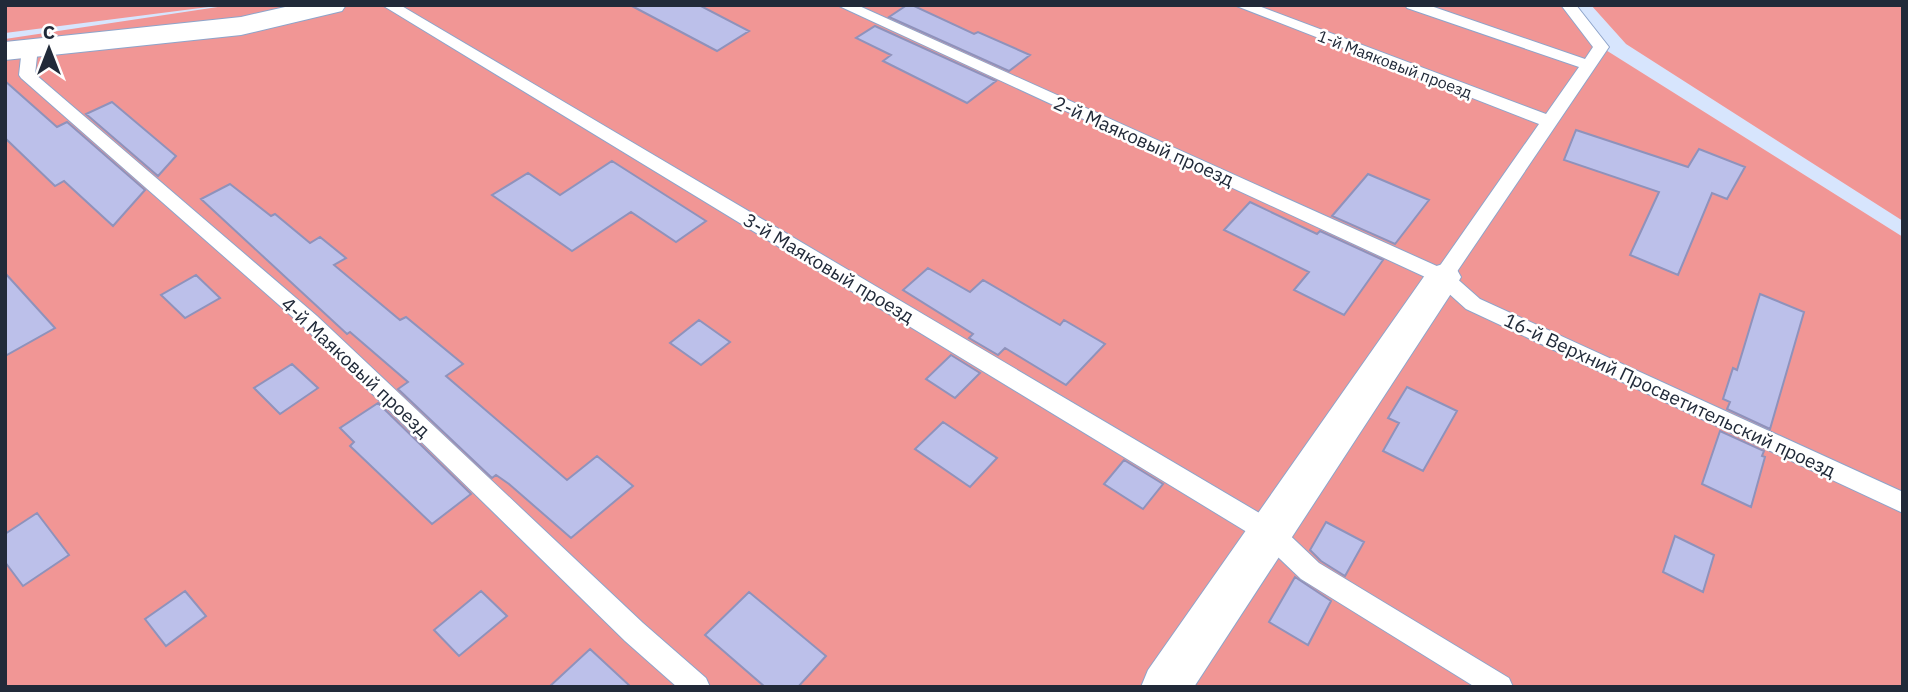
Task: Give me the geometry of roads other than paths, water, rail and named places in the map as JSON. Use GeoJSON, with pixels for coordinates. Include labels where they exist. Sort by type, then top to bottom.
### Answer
{"type":"FeatureCollection","features":[{"type":"Feature","properties":{"kind":"street"},"geometry":{"type":"LineString","coordinates":[[18,50],[241,26],[332,5]]}},
{"type":"Feature","properties":{"kind":"street"},"geometry":{"type":"LineString","coordinates":[[1165,687],[1443,277]]}},
{"type":"Feature","properties":{"kind":"lane","name":"3-й Маяковый проезд"},"geometry":{"type":"LineString","coordinates":[[389,5],[1269,532],[1310,571],[1500,687]]}},
{"type":"Feature","properties":{"kind":"lane","name":"2-й Маяковый проезд"},"geometry":{"type":"LineString","coordinates":[[844,5],[1443,277]]}},
{"type":"Feature","properties":{"kind":"lane","name":"1-й Маяковый проезд"},"geometry":{"type":"LineString","coordinates":[[1241,5],[1550,122]]}},
{"type":"Feature","properties":{"kind":"lane"},"geometry":{"type":"LineString","coordinates":[[1412,5],[1588,65]]}},
{"type":"Feature","properties":{"kind":"lane"},"geometry":{"type":"LineString","coordinates":[[1443,277],[1601,47],[1568,5]]}},
{"type":"Feature","properties":{"kind":"lane","name":"4-й Маяковый проезд"},"geometry":{"type":"LineString","coordinates":[[18,50],[27,75],[310,321],[634,632],[697,687]]}},
{"type":"Feature","properties":{"kind":"lane","name":"16-й Верхний Просветительский проезд"},"geometry":{"type":"LineString","coordinates":[[1443,277],[1473,304],[1903,503]]}}]}
